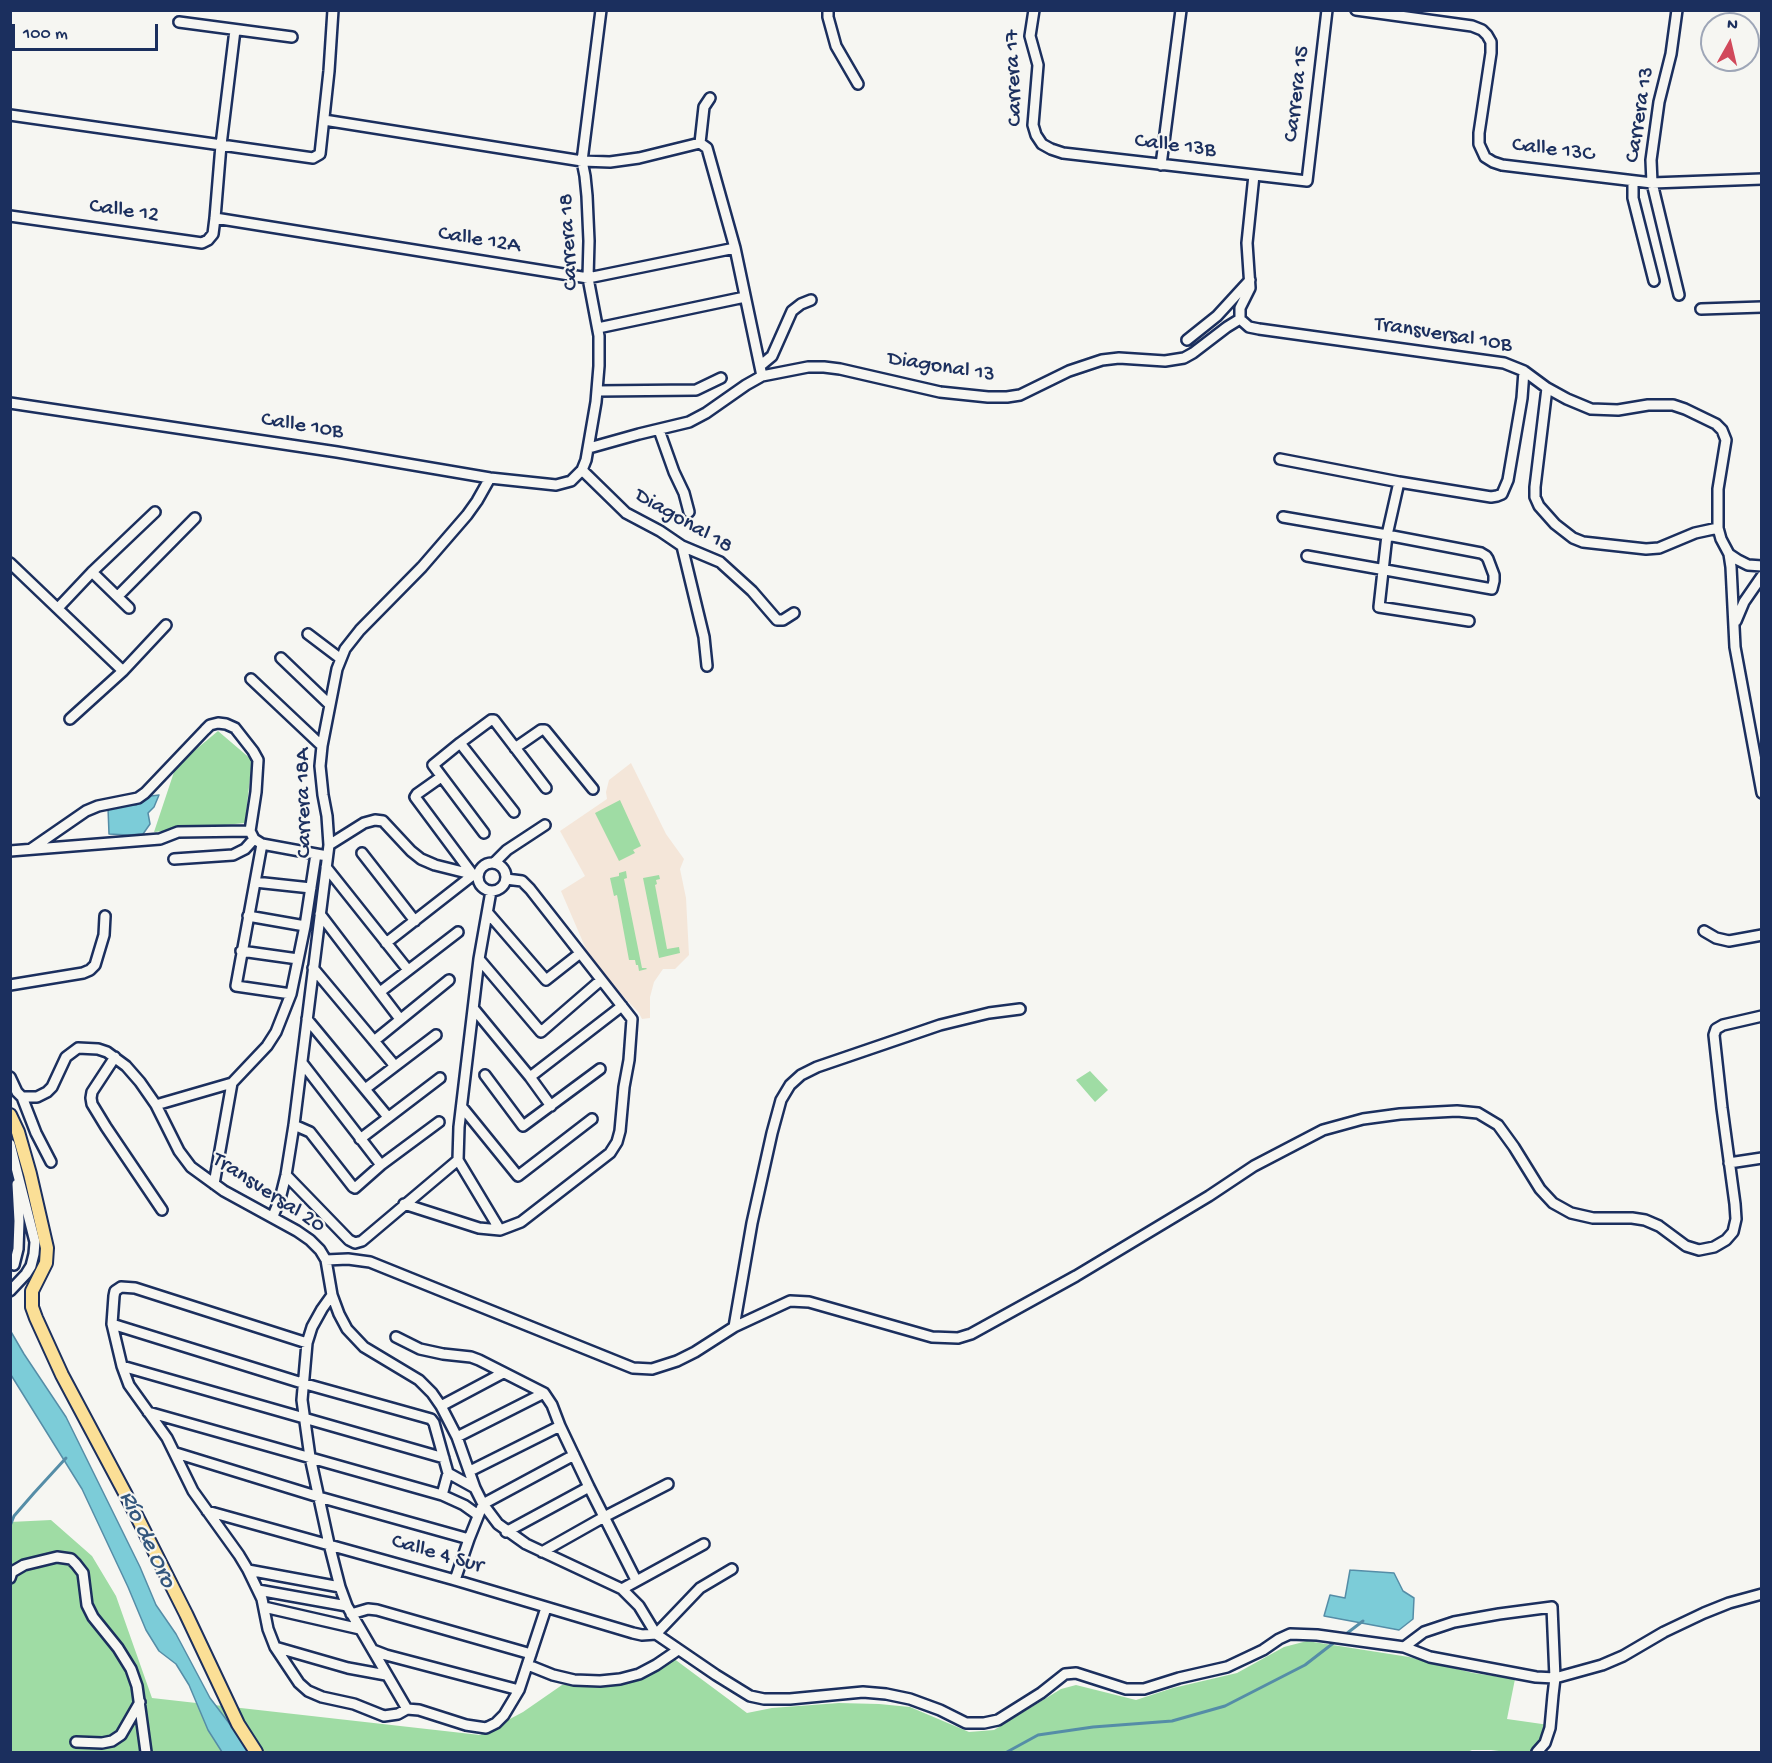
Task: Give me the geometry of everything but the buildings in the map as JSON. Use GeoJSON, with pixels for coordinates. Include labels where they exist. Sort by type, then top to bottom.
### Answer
{"type":"FeatureCollection","features":[{"type":"Feature","properties":{"kind":"main road"},"geometry":{"type":"LineString","coordinates":[[10,1114],[18,1132],[30,1174],[47,1248],[46,1263],[32,1291],[32,1307],[36,1318],[62,1375],[186,1614],[238,1724],[256,1752]]}},
{"type":"Feature","properties":{"kind":"street"},"geometry":{"type":"LineString","coordinates":[[10,115],[313,158],[320,154],[333,10]]}},
{"type":"Feature","properties":{"kind":"street","name":"Carrera 18"},"geometry":{"type":"LineString","coordinates":[[582,470],[589,448],[599,366],[598,328],[588,278],[587,196],[582,160],[601,10]]}},
{"type":"Feature","properties":{"kind":"street"},"geometry":{"type":"LineString","coordinates":[[828,10],[836,46],[858,84]]}},
{"type":"Feature","properties":{"kind":"street","name":"Carrera 17"},"geometry":{"type":"LineString","coordinates":[[1034,10],[1030,36],[1038,65],[1033,125],[1042,144]]}},
{"type":"Feature","properties":{"kind":"street"},"geometry":{"type":"LineString","coordinates":[[1161,165],[1181,10]]}},
{"type":"Feature","properties":{"kind":"street","name":"Carrera 15"},"geometry":{"type":"LineString","coordinates":[[1307,181],[1327,10]]}},
{"type":"Feature","properties":{"kind":"street","name":"Calle 13C"},"geometry":{"type":"LineString","coordinates":[[1356,10],[1472,26],[1487,35],[1491,42],[1491,53],[1479,144],[1485,158],[1493,162],[1652,183],[1761,179]]}},
{"type":"Feature","properties":{"kind":"street","name":"Carrera 13"},"geometry":{"type":"LineString","coordinates":[[1677,10],[1671,54],[1659,102],[1653,142],[1652,183],[1678,295]]}},
{"type":"Feature","properties":{"kind":"street"},"geometry":{"type":"LineString","coordinates":[[179,22],[292,37]]}},
{"type":"Feature","properties":{"kind":"street"},"geometry":{"type":"LineString","coordinates":[[215,218],[221,145],[236,30]]}},
{"type":"Feature","properties":{"kind":"street"},"geometry":{"type":"LineString","coordinates":[[700,143],[704,107],[710,98]]}},
{"type":"Feature","properties":{"kind":"street"},"geometry":{"type":"LineString","coordinates":[[324,120],[582,160],[610,162],[639,158],[700,143],[707,148],[735,248],[762,376],[689,422],[589,448]]}},
{"type":"Feature","properties":{"kind":"street","name":"Calle 13B"},"geometry":{"type":"LineString","coordinates":[[1042,144],[1063,153],[1307,181]]}},
{"type":"Feature","properties":{"kind":"street"},"geometry":{"type":"LineString","coordinates":[[1240,320],[1240,308],[1248,294],[1250,280],[1247,243],[1254,175]]}},
{"type":"Feature","properties":{"kind":"street"},"geometry":{"type":"LineString","coordinates":[[1633,181],[1633,198],[1654,281]]}},
{"type":"Feature","properties":{"kind":"street","name":"Calle 12"},"geometry":{"type":"LineString","coordinates":[[10,216],[202,243],[213,234],[215,218]]}},
{"type":"Feature","properties":{"kind":"street","name":"Calle 12A"},"geometry":{"type":"LineString","coordinates":[[215,218],[588,278],[735,248]]}},
{"type":"Feature","properties":{"kind":"street"},"geometry":{"type":"LineString","coordinates":[[1186,339],[1216,316],[1250,280]]}},
{"type":"Feature","properties":{"kind":"street"},"geometry":{"type":"LineString","coordinates":[[598,328],[746,297]]}},
{"type":"Feature","properties":{"kind":"street"},"geometry":{"type":"LineString","coordinates":[[760,366],[772,356],[792,311],[811,300]]}},
{"type":"Feature","properties":{"kind":"street"},"geometry":{"type":"LineString","coordinates":[[1701,309],[1761,307]]}},
{"type":"Feature","properties":{"kind":"street","name":"Transversal 10B"},"geometry":{"type":"LineString","coordinates":[[1240,320],[1249,327],[1259,329],[1504,363],[1515,366],[1547,388],[1591,409],[1618,410],[1660,404],[1685,409],[1716,424],[1722,430],[1726,440],[1720,466],[1718,528]]}},
{"type":"Feature","properties":{"kind":"street","name":"Diagonal 13"},"geometry":{"type":"LineString","coordinates":[[762,376],[808,367],[824,367],[940,392],[1007,397],[1026,392],[1069,371],[1102,360],[1184,358],[1240,320]]}},
{"type":"Feature","properties":{"kind":"street"},"geometry":{"type":"LineString","coordinates":[[1280,459],[1491,497],[1502,494],[1508,480],[1522,398],[1524,371]]}},
{"type":"Feature","properties":{"kind":"street"},"geometry":{"type":"LineString","coordinates":[[597,391],[696,390],[721,378]]}},
{"type":"Feature","properties":{"kind":"street"},"geometry":{"type":"LineString","coordinates":[[1547,388],[1535,497],[1539,506],[1555,524],[1573,538],[1583,542],[1646,549],[1659,548],[1695,533],[1718,528],[1729,554],[1739,670],[1761,794]]}},
{"type":"Feature","properties":{"kind":"street","name":"Calle 10B"},"geometry":{"type":"LineString","coordinates":[[10,403],[337,452],[490,478],[556,485],[571,481],[582,470]]}},
{"type":"Feature","properties":{"kind":"street"},"geometry":{"type":"LineString","coordinates":[[659,430],[684,493],[689,512]]}},
{"type":"Feature","properties":{"kind":"street","name":"Diagonal 18"},"geometry":{"type":"LineString","coordinates":[[582,470],[626,513],[682,546],[720,562],[752,591],[777,620],[783,620],[794,613]]}},
{"type":"Feature","properties":{"kind":"street","name":"Carrera 18A"},"geometry":{"type":"LineString","coordinates":[[273,1216],[286,1175],[294,1125],[329,845],[321,780],[322,746],[337,669],[345,650],[360,630],[422,567],[467,515],[490,478]]}},
{"type":"Feature","properties":{"kind":"street"},"geometry":{"type":"LineString","coordinates":[[1399,482],[1387,535],[1379,608],[1469,621]]}},
{"type":"Feature","properties":{"kind":"street"},"geometry":{"type":"LineString","coordinates":[[57,608],[155,512]]}},
{"type":"Feature","properties":{"kind":"street"},"geometry":{"type":"LineString","coordinates":[[1283,517],[1482,553],[1488,559],[1494,581],[1492,589],[1307,556]]}},
{"type":"Feature","properties":{"kind":"street"},"geometry":{"type":"LineString","coordinates":[[118,596],[195,518]]}},
{"type":"Feature","properties":{"kind":"street"},"geometry":{"type":"LineString","coordinates":[[682,546],[704,637],[707,666]]}},
{"type":"Feature","properties":{"kind":"street"},"geometry":{"type":"LineString","coordinates":[[1729,554],[1748,565],[1761,566]]}},
{"type":"Feature","properties":{"kind":"street"},"geometry":{"type":"LineString","coordinates":[[10,563],[123,671]]}},
{"type":"Feature","properties":{"kind":"street"},"geometry":{"type":"LineString","coordinates":[[92,572],[129,608]]}},
{"type":"Feature","properties":{"kind":"street"},"geometry":{"type":"LineString","coordinates":[[1734,626],[1744,602],[1761,576]]}},
{"type":"Feature","properties":{"kind":"street"},"geometry":{"type":"LineString","coordinates":[[70,719],[123,671],[166,626]]}},
{"type":"Feature","properties":{"kind":"street"},"geometry":{"type":"LineString","coordinates":[[308,634],[340,659]]}},
{"type":"Feature","properties":{"kind":"street"},"geometry":{"type":"LineString","coordinates":[[281,658],[330,705]]}},
{"type":"Feature","properties":{"kind":"street"},"geometry":{"type":"LineString","coordinates":[[250,679],[322,746]]}},
{"type":"Feature","properties":{"kind":"street"},"geometry":{"type":"LineString","coordinates":[[484,833],[433,767],[433,764],[459,743],[493,720],[546,788]]}},
{"type":"Feature","properties":{"kind":"street"},"geometry":{"type":"LineString","coordinates":[[31,849],[86,811],[98,806],[138,798],[210,725],[218,723],[235,728],[258,760],[255,882],[236,986],[291,994]]}},
{"type":"Feature","properties":{"kind":"street"},"geometry":{"type":"LineString","coordinates":[[515,748],[541,730],[545,730],[593,789]]}},
{"type":"Feature","properties":{"kind":"street"},"geometry":{"type":"LineString","coordinates":[[459,743],[514,812]]}},
{"type":"Feature","properties":{"kind":"street"},"geometry":{"type":"LineString","coordinates":[[386,943],[475,875],[481,867],[494,863],[502,867],[505,883],[499,889],[491,891],[481,886],[475,875],[416,797],[441,777]]}},
{"type":"Feature","properties":{"kind":"street"},"geometry":{"type":"LineString","coordinates":[[329,845],[364,823],[375,820],[383,821],[411,851],[422,859],[435,865],[475,875]]}},
{"type":"Feature","properties":{"kind":"street"},"geometry":{"type":"LineString","coordinates":[[494,863],[507,850],[545,825]]}},
{"type":"Feature","properties":{"kind":"street"},"geometry":{"type":"LineString","coordinates":[[10,851],[160,839],[178,832],[255,838],[327,856]]}},
{"type":"Feature","properties":{"kind":"street"},"geometry":{"type":"LineString","coordinates":[[174,859],[240,853],[255,838]]}},
{"type":"Feature","properties":{"kind":"street"},"geometry":{"type":"LineString","coordinates":[[362,852],[415,921]]}},
{"type":"Feature","properties":{"kind":"street"},"geometry":{"type":"LineString","coordinates":[[156,1106],[232,1083],[267,1046],[276,1032],[291,994],[305,926],[316,854]]}},
{"type":"Feature","properties":{"kind":"street"},"geometry":{"type":"LineString","coordinates":[[326,867],[408,970]]}},
{"type":"Feature","properties":{"kind":"street"},"geometry":{"type":"LineString","coordinates":[[404,1204],[479,1227],[500,1230],[521,1222],[610,1153],[617,1142],[629,1060],[632,1019],[530,889],[522,881],[506,879]]}},
{"type":"Feature","properties":{"kind":"street"},"geometry":{"type":"LineString","coordinates":[[255,882],[311,888]]}},
{"type":"Feature","properties":{"kind":"street"},"geometry":{"type":"LineString","coordinates":[[491,891],[479,959],[459,1127],[458,1160],[500,1230]]}},
{"type":"Feature","properties":{"kind":"street"},"geometry":{"type":"LineString","coordinates":[[488,913],[546,980],[579,954]]}},
{"type":"Feature","properties":{"kind":"street"},"geometry":{"type":"LineString","coordinates":[[320,914],[400,1019]]}},
{"type":"Feature","properties":{"kind":"street"},"geometry":{"type":"LineString","coordinates":[[10,985],[90,970],[95,965],[104,935],[105,916]]}},
{"type":"Feature","properties":{"kind":"street"},"geometry":{"type":"LineString","coordinates":[[248,916],[305,926]]}},
{"type":"Feature","properties":{"kind":"street"},"geometry":{"type":"LineString","coordinates":[[1704,931],[1716,938],[1729,941],[1761,935]]}},
{"type":"Feature","properties":{"kind":"street"},"geometry":{"type":"LineString","coordinates":[[380,992],[458,932]]}},
{"type":"Feature","properties":{"kind":"street"},"geometry":{"type":"LineString","coordinates":[[242,951],[298,959]]}},
{"type":"Feature","properties":{"kind":"street"},"geometry":{"type":"LineString","coordinates":[[479,959],[541,1032],[601,980]]}},
{"type":"Feature","properties":{"kind":"street"},"geometry":{"type":"LineString","coordinates":[[313,968],[395,1066]]}},
{"type":"Feature","properties":{"kind":"street"},"geometry":{"type":"LineString","coordinates":[[374,1041],[449,980]]}},
{"type":"Feature","properties":{"kind":"street"},"geometry":{"type":"LineString","coordinates":[[530,1077],[622,1006]]}},
{"type":"Feature","properties":{"kind":"street"},"geometry":{"type":"LineString","coordinates":[[474,1009],[530,1077],[550,1106]]}},
{"type":"Feature","properties":{"kind":"street"},"geometry":{"type":"LineString","coordinates":[[734,1327],[752,1223],[772,1133],[781,1100],[790,1084],[817,1067],[940,1025],[989,1013],[1020,1009]]}},
{"type":"Feature","properties":{"kind":"street"},"geometry":{"type":"LineString","coordinates":[[326,1260],[348,1259],[370,1262],[633,1368],[652,1369],[677,1361],[734,1327],[781,1304],[798,1300],[932,1337],[958,1338],[971,1334],[1076,1276],[1209,1196],[1254,1166],[1323,1130],[1363,1119],[1400,1114],[1457,1111],[1478,1113],[1498,1125],[1540,1189],[1553,1203],[1571,1213],[1593,1218],[1645,1220],[1659,1226],[1686,1246],[1699,1250],[1714,1247],[1726,1240],[1733,1232],[1736,1219],[1714,1035],[1716,1029],[1723,1025],[1761,1016]]}},
{"type":"Feature","properties":{"kind":"street"},"geometry":{"type":"LineString","coordinates":[[307,1019],[388,1117]]}},
{"type":"Feature","properties":{"kind":"street"},"geometry":{"type":"LineString","coordinates":[[365,1089],[436,1035]]}},
{"type":"Feature","properties":{"kind":"street","name":"Transversal 20"},"geometry":{"type":"LineString","coordinates":[[22,1097],[37,1097],[48,1092],[66,1058],[78,1048],[98,1049],[115,1057],[126,1066],[156,1106],[184,1159],[199,1174],[273,1216],[310,1240],[320,1250],[326,1260],[332,1295],[339,1314],[354,1338],[372,1352],[419,1380],[441,1406],[457,1437],[475,1488],[483,1504],[498,1524],[506,1532],[526,1544],[622,1589],[639,1606],[656,1634]]}},
{"type":"Feature","properties":{"kind":"street"},"geometry":{"type":"LineString","coordinates":[[115,1057],[90,1098],[106,1127],[162,1210]]}},
{"type":"Feature","properties":{"kind":"street"},"geometry":{"type":"LineString","coordinates":[[303,1064],[381,1166]]}},
{"type":"Feature","properties":{"kind":"street"},"geometry":{"type":"LineString","coordinates":[[485,1075],[524,1126],[600,1069]]}},
{"type":"Feature","properties":{"kind":"street"},"geometry":{"type":"LineString","coordinates":[[10,1077],[22,1097],[36,1133],[51,1162]]}},
{"type":"Feature","properties":{"kind":"street"},"geometry":{"type":"LineString","coordinates":[[360,1139],[440,1078]]}},
{"type":"Feature","properties":{"kind":"street"},"geometry":{"type":"LineString","coordinates":[[214,1184],[232,1083]]}},
{"type":"Feature","properties":{"kind":"street"},"geometry":{"type":"LineString","coordinates":[[462,1107],[519,1176],[592,1119]]}},
{"type":"Feature","properties":{"kind":"street"},"geometry":{"type":"LineString","coordinates":[[294,1125],[310,1132],[354,1188],[439,1122]]}},
{"type":"Feature","properties":{"kind":"street"},"geometry":{"type":"LineString","coordinates":[[10,1144],[35,1242],[31,1266],[13,1289]]}},
{"type":"Feature","properties":{"kind":"street"},"geometry":{"type":"LineString","coordinates":[[1729,1162],[1761,1158]]}},
{"type":"Feature","properties":{"kind":"street"},"geometry":{"type":"LineString","coordinates":[[286,1175],[349,1240],[355,1243],[362,1241],[458,1160]]}},
{"type":"Feature","properties":{"kind":"street"},"geometry":{"type":"LineString","coordinates":[[14,1265],[18,1249],[19,1221],[16,1167]]}},
{"type":"Feature","properties":{"kind":"street"},"geometry":{"type":"LineString","coordinates":[[307,1343],[128,1286],[116,1291],[112,1324],[129,1385],[167,1438],[189,1482],[248,1570],[258,1590],[275,1647],[299,1683],[308,1691],[321,1697],[354,1704],[384,1716],[398,1714],[407,1709],[486,1728],[496,1723],[504,1715],[519,1690],[546,1608]]}},
{"type":"Feature","properties":{"kind":"street"},"geometry":{"type":"LineString","coordinates":[[332,1295],[321,1309],[307,1343],[302,1400],[310,1456],[340,1587],[349,1610],[407,1709]]}},
{"type":"Feature","properties":{"kind":"street"},"geometry":{"type":"LineString","coordinates":[[112,1324],[302,1383],[431,1419],[448,1473],[442,1495]]}},
{"type":"Feature","properties":{"kind":"street"},"geometry":{"type":"LineString","coordinates":[[396,1337],[420,1349],[471,1357],[544,1393],[552,1405],[573,1455],[636,1580]]}},
{"type":"Feature","properties":{"kind":"street"},"geometry":{"type":"LineString","coordinates":[[122,1366],[444,1458]]}},
{"type":"Feature","properties":{"kind":"street"},"geometry":{"type":"LineString","coordinates":[[441,1406],[503,1373]]}},
{"type":"Feature","properties":{"kind":"street"},"geometry":{"type":"LineString","coordinates":[[457,1437],[544,1393]]}},
{"type":"Feature","properties":{"kind":"street"},"geometry":{"type":"LineString","coordinates":[[148,1412],[442,1495],[464,1504],[478,1515]]}},
{"type":"Feature","properties":{"kind":"street"},"geometry":{"type":"LineString","coordinates":[[470,1471],[560,1426]]}},
{"type":"Feature","properties":{"kind":"street"},"geometry":{"type":"LineString","coordinates":[[176,1453],[319,1497],[469,1539]]}},
{"type":"Feature","properties":{"kind":"street"},"geometry":{"type":"LineString","coordinates":[[455,1580],[483,1504],[573,1455]]}},
{"type":"Feature","properties":{"kind":"street"},"geometry":{"type":"LineString","coordinates":[[448,1473],[475,1488]]}},
{"type":"Feature","properties":{"kind":"street"},"geometry":{"type":"LineString","coordinates":[[542,1552],[668,1484]]}},
{"type":"Feature","properties":{"kind":"street"},"geometry":{"type":"LineString","coordinates":[[506,1532],[589,1487]]}},
{"type":"Feature","properties":{"kind":"street","name":"Calle 4 Sur"},"geometry":{"type":"LineString","coordinates":[[207,1511],[455,1580],[633,1633],[656,1634]]}},
{"type":"Feature","properties":{"kind":"street"},"geometry":{"type":"LineString","coordinates":[[622,1589],[704,1544]]}},
{"type":"Feature","properties":{"kind":"street"},"geometry":{"type":"LineString","coordinates":[[11,1574],[24,1565],[57,1557],[71,1559],[83,1573],[87,1605],[93,1617],[118,1648],[137,1686],[146,1752]]}},
{"type":"Feature","properties":{"kind":"street"},"geometry":{"type":"LineString","coordinates":[[732,1569],[700,1588],[656,1634],[750,1696],[781,1699],[863,1692],[886,1694],[910,1699],[966,1723],[998,1720],[1041,1693],[1065,1674],[1076,1673],[1126,1689],[1144,1689],[1227,1667],[1290,1634],[1317,1635],[1404,1647],[1430,1657],[1536,1677],[1555,1678],[1623,1656],[1681,1623],[1729,1603],[1761,1594]]}},
{"type":"Feature","properties":{"kind":"street"},"geometry":{"type":"LineString","coordinates":[[248,1570],[340,1587]]}},
{"type":"Feature","properties":{"kind":"street"},"geometry":{"type":"LineString","coordinates":[[258,1590],[349,1610],[377,1610],[531,1654]]}},
{"type":"Feature","properties":{"kind":"street"},"geometry":{"type":"LineString","coordinates":[[1404,1647],[1424,1632],[1454,1622],[1552,1607],[1555,1678],[1550,1728],[1545,1743],[1537,1752]]}},
{"type":"Feature","properties":{"kind":"street"},"geometry":{"type":"LineString","coordinates":[[264,1608],[360,1629]]}},
{"type":"Feature","properties":{"kind":"street"},"geometry":{"type":"LineString","coordinates":[[275,1647],[348,1668],[386,1675]]}},
{"type":"Feature","properties":{"kind":"street"},"geometry":{"type":"LineString","coordinates":[[373,1650],[519,1690]]}},
{"type":"Feature","properties":{"kind":"street"},"geometry":{"type":"LineString","coordinates":[[528,1665],[574,1680],[620,1679],[639,1674],[678,1650]]}},
{"type":"Feature","properties":{"kind":"street"},"geometry":{"type":"LineString","coordinates":[[76,1742],[112,1742],[121,1735],[140,1702]]}},
{"type":"Feature","properties":{"kind":"shaded area"},"geometry":{"type":"Polygon","coordinates":[[[631,763],[666,834],[684,859],[680,869],[686,898],[689,955],[675,969],[663,969],[654,982],[650,997],[650,1018],[642,1019],[592,963],[561,891],[585,876],[560,831],[607,799],[609,780],[631,763]]]}},
{"type":"Feature","properties":{"kind":"green space"},"geometry":{"type":"Polygon","coordinates":[[[218,731],[252,760],[245,823],[154,832],[176,766],[218,731]]]}},
{"type":"Feature","properties":{"kind":"green space"},"geometry":{"type":"Polygon","coordinates":[[[620,800],[641,846],[633,850],[635,853],[619,861],[595,813],[620,800]]]}},
{"type":"Feature","properties":{"kind":"green space"},"geometry":{"type":"Polygon","coordinates":[[[626,871],[627,878],[624,879],[642,968],[647,969],[639,971],[635,960],[629,960],[617,895],[614,896],[610,878],[626,871]]]}},
{"type":"Feature","properties":{"kind":"green space"},"geometry":{"type":"Polygon","coordinates":[[[659,875],[660,879],[656,880],[655,885],[667,949],[679,947],[680,953],[659,958],[643,878],[659,875]]]}},
{"type":"Feature","properties":{"kind":"green space"},"geometry":{"type":"Polygon","coordinates":[[[1090,1071],[1108,1090],[1095,1102],[1076,1080],[1090,1071]]]}},
{"type":"Feature","properties":{"kind":"green space"},"geometry":{"type":"Polygon","coordinates":[[[51,1520],[92,1556],[116,1596],[152,1698],[480,1735],[523,1712],[562,1685],[633,1679],[673,1658],[747,1713],[772,1708],[839,1703],[879,1704],[910,1707],[969,1732],[994,1730],[1061,1689],[1076,1685],[1136,1700],[1173,1688],[1237,1673],[1284,1647],[1307,1641],[1409,1657],[1473,1673],[1515,1679],[1507,1719],[1549,1725],[1538,1752],[1472,1750],[1467,1752],[11,1752],[10,1522],[51,1520]]]}},
{"type":"Feature","properties":{"kind":"water"},"geometry":{"type":"Polygon","coordinates":[[[159,795],[154,807],[148,813],[150,824],[143,834],[109,834],[108,808],[120,803],[136,805],[151,796],[159,795]]]}},
{"type":"Feature","properties":{"kind":"water"},"geometry":{"type":"Polygon","coordinates":[[[10,1330],[66,1417],[140,1567],[156,1605],[176,1634],[210,1698],[251,1752],[222,1752],[208,1730],[189,1685],[176,1664],[159,1651],[146,1630],[82,1489],[11,1375],[10,1330]]]}},
{"type":"Feature","properties":{"kind":"water"},"geometry":{"type":"Polygon","coordinates":[[[1350,1570],[1394,1573],[1403,1591],[1414,1598],[1413,1619],[1399,1630],[1324,1616],[1330,1595],[1345,1598],[1350,1570]]]}},
{"type":"Feature","properties":{"kind":"waterway"},"geometry":{"type":"LineString","coordinates":[[10,1526],[14,1516],[66,1458]]}},
{"type":"Feature","properties":{"kind":"waterway"},"geometry":{"type":"LineString","coordinates":[[1342,1637],[1363,1621]]}},
{"type":"Feature","properties":{"kind":"waterway"},"geometry":{"type":"LineString","coordinates":[[1007,1752],[1038,1735],[1093,1727],[1172,1721],[1225,1706],[1305,1665],[1336,1641]]}},
{"type":"Feature","properties":{"kind":"water label","name":"Río de Oro"},"geometry":{"type":"Point","coordinates":[146,1540]}}]}
